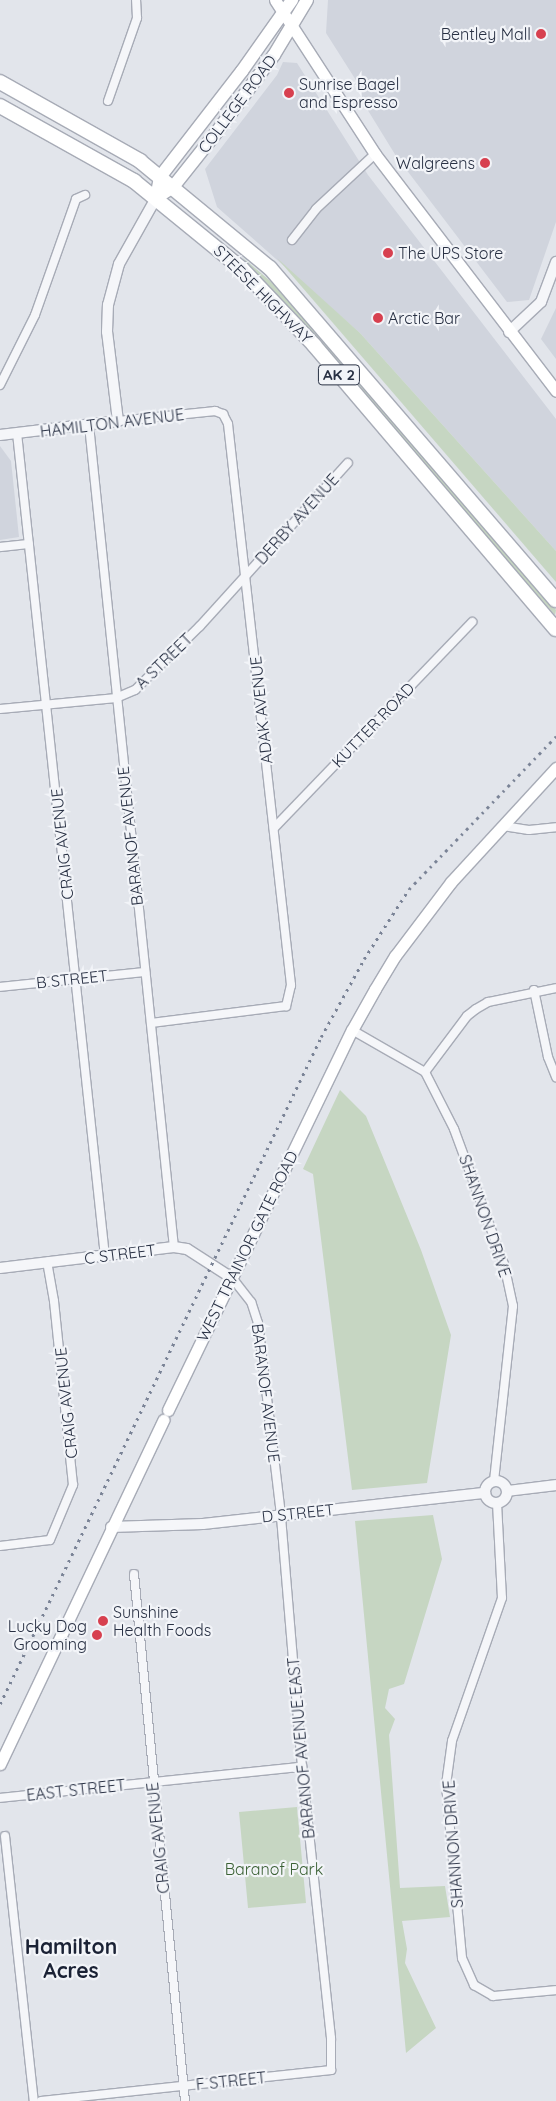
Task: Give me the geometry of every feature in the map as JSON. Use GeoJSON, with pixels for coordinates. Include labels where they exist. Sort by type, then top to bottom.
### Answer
{"type":"FeatureCollection","features":[{"type":"Feature","properties":{"kind":"highway","name":"STEESE HIGHWAY"},"geometry":{"type":"LineString","coordinates":[[0,82],[140,161],[259,258],[290,288],[556,600]]}},
{"type":"Feature","properties":{"kind":"highway","name":"STEESE HIGHWAY"},"geometry":{"type":"LineString","coordinates":[[0,106],[134,181],[242,269],[291,319],[556,629]]}},
{"type":"Feature","properties":{"kind":"main road"},"geometry":{"type":"LineString","coordinates":[[275,0],[375,154],[509,332],[556,391]]}},
{"type":"Feature","properties":{"kind":"main road","name":"COLLEGE ROAD"},"geometry":{"type":"LineString","coordinates":[[156,198],[160,177],[292,0]]}},
{"type":"Feature","properties":{"kind":"main road","name":"COLLEGE ROAD"},"geometry":{"type":"LineString","coordinates":[[156,198],[173,187],[274,55],[308,0]]}},
{"type":"Feature","properties":{"kind":"main road","name":"WEST TRAINOR GATE ROAD"},"geometry":{"type":"LineString","coordinates":[[0,1764],[352,1030],[419,922],[450,882],[556,768]]}},
{"type":"Feature","properties":{"kind":"street"},"geometry":{"type":"LineString","coordinates":[[108,100],[137,18],[136,0]]}},
{"type":"Feature","properties":{"kind":"street"},"geometry":{"type":"LineString","coordinates":[[292,240],[316,208],[375,154]]}},
{"type":"Feature","properties":{"kind":"street"},"geometry":{"type":"LineString","coordinates":[[0,386],[35,315],[76,199],[85,195]]}},
{"type":"Feature","properties":{"kind":"street","name":"COLLEGE ROAD"},"geometry":{"type":"LineString","coordinates":[[118,421],[107,332],[108,305],[119,264],[156,198]]}},
{"type":"Feature","properties":{"kind":"street"},"geometry":{"type":"LineString","coordinates":[[509,332],[541,302],[556,262]]}},
{"type":"Feature","properties":{"kind":"street","name":"HAMILTON AVENUE"},"geometry":{"type":"LineString","coordinates":[[0,435],[215,411],[223,414]]}},
{"type":"Feature","properties":{"kind":"street","name":"ADAK AVENUE"},"geometry":{"type":"LineString","coordinates":[[151,1023],[286,1006],[291,997],[246,575],[228,424],[223,414]]}},
{"type":"Feature","properties":{"kind":"street","name":"BARANOF AVENUE"},"geometry":{"type":"LineString","coordinates":[[89,425],[174,1247]]}},
{"type":"Feature","properties":{"kind":"street","name":"CRAIG AVENUE"},"geometry":{"type":"LineString","coordinates":[[17,433],[105,1256]]}},
{"type":"Feature","properties":{"kind":"street","name":"DERBY AVENUE"},"geometry":{"type":"LineString","coordinates":[[246,575],[348,463]]}},
{"type":"Feature","properties":{"kind":"street"},"geometry":{"type":"LineString","coordinates":[[0,547],[29,544]]}},
{"type":"Feature","properties":{"kind":"street","name":"A STREET"},"geometry":{"type":"LineString","coordinates":[[0,709],[116,698],[135,690],[149,680],[246,575]]}},
{"type":"Feature","properties":{"kind":"street","name":"KUTTER ROAD"},"geometry":{"type":"LineString","coordinates":[[274,828],[472,622]]}},
{"type":"Feature","properties":{"kind":"street"},"geometry":{"type":"LineString","coordinates":[[503,826],[528,830],[556,827]]}},
{"type":"Feature","properties":{"kind":"street","name":"B STREET"},"geometry":{"type":"LineString","coordinates":[[0,987],[145,972]]}},
{"type":"Feature","properties":{"kind":"street"},"geometry":{"type":"LineString","coordinates":[[352,1030],[425,1072],[467,1016],[488,1002],[534,990],[556,988]]}},
{"type":"Feature","properties":{"kind":"street"},"geometry":{"type":"LineString","coordinates":[[534,990],[548,1057],[556,1076]]}},
{"type":"Feature","properties":{"kind":"street","name":"SHANNON DRIVE"},"geometry":{"type":"LineString","coordinates":[[425,1072],[454,1129],[504,1264],[513,1306],[494,1481]]}},
{"type":"Feature","properties":{"kind":"street","name":"C STREET"},"geometry":{"type":"LineString","coordinates":[[0,1268],[174,1247],[187,1249],[232,1278]]}},
{"type":"Feature","properties":{"kind":"street","name":"CRAIG AVENUE"},"geometry":{"type":"LineString","coordinates":[[0,1546],[50,1540],[67,1501],[74,1475],[47,1262]]}},
{"type":"Feature","properties":{"kind":"street","name":"BARANOF AVENUE"},"geometry":{"type":"LineString","coordinates":[[232,1278],[251,1302],[258,1323],[281,1515]]}},
{"type":"Feature","properties":{"kind":"street"},"geometry":{"type":"LineString","coordinates":[[494,1481],[503,1483],[507,1490],[504,1500],[497,1503],[488,1499],[485,1493],[486,1486],[494,1481]]}},
{"type":"Feature","properties":{"kind":"street"},"geometry":{"type":"LineString","coordinates":[[507,1490],[556,1485]]}},
{"type":"Feature","properties":{"kind":"street","name":"D STREET"},"geometry":{"type":"LineString","coordinates":[[112,1527],[127,1529],[203,1524],[485,1493]]}},
{"type":"Feature","properties":{"kind":"street","name":"SHANNON DRIVE"},"geometry":{"type":"LineString","coordinates":[[497,1503],[502,1598],[452,1741],[446,1785],[462,1958],[474,1985],[493,1996],[556,1990]]}},
{"type":"Feature","properties":{"kind":"street","name":"BARANOF AVENUE EAST"},"geometry":{"type":"LineString","coordinates":[[281,1515],[302,1767],[323,1959],[331,2070]]}},
{"type":"Feature","properties":{"kind":"street","name":"CRAIG AVENUE"},"geometry":{"type":"LineString","coordinates":[[134,1574],[152,1783],[185,2101]]}},
{"type":"Feature","properties":{"kind":"street","name":"EAST STREET"},"geometry":{"type":"LineString","coordinates":[[0,1798],[302,1767]]}},
{"type":"Feature","properties":{"kind":"street"},"geometry":{"type":"LineString","coordinates":[[5,1836],[34,2101]]}},
{"type":"Feature","properties":{"kind":"street","name":"F STREET"},"geometry":{"type":"LineString","coordinates":[[41,2101],[331,2070]]}},
{"type":"Feature","properties":{"kind":"shaded area"},"geometry":{"type":"Polygon","coordinates":[[[328,0],[556,0],[556,222],[529,300],[507,302],[396,156],[364,104],[359,85],[326,33],[328,0]]]}},
{"type":"Feature","properties":{"kind":"shaded area"},"geometry":{"type":"Polygon","coordinates":[[[283,62],[297,63],[368,175],[556,419],[556,551],[360,333],[217,207],[205,169],[277,75],[283,62]]]}},
{"type":"Feature","properties":{"kind":"shaded area"},"geometry":{"type":"Polygon","coordinates":[[[556,308],[556,359],[541,339],[556,308]]]}},
{"type":"Feature","properties":{"kind":"shaded area"},"geometry":{"type":"Polygon","coordinates":[[[0,446],[11,461],[19,537],[0,540],[0,446]]]}},
{"type":"Feature","properties":{"kind":"green space"},"geometry":{"type":"Polygon","coordinates":[[[242,257],[282,291],[509,553],[556,610],[555,615],[242,257]]]}},
{"type":"Feature","properties":{"kind":"green space"},"geometry":{"type":"Polygon","coordinates":[[[277,258],[360,333],[556,551],[556,582],[277,258]]]}},
{"type":"Feature","properties":{"kind":"green space"},"geometry":{"type":"Polygon","coordinates":[[[340,1090],[366,1116],[421,1250],[451,1335],[427,1483],[352,1490],[313,1174],[303,1169],[340,1090]]]}},
{"type":"Feature","properties":{"kind":"green space"},"geometry":{"type":"Polygon","coordinates":[[[433,1515],[442,1559],[404,1684],[389,1689],[385,1708],[395,1719],[389,1735],[400,1888],[445,1886],[450,1917],[402,1921],[407,1949],[405,1963],[436,2028],[406,2053],[355,1521],[433,1515]]]}},
{"type":"Feature","properties":{"kind":"green space","name":"Baranof Park"},"geometry":{"type":"Polygon","coordinates":[[[297,1807],[306,1903],[248,1908],[239,1812],[297,1807]]]}},
{"type":"Feature","properties":{"kind":"railway"},"geometry":{"type":"LineString","coordinates":[[0,1704],[321,1037],[364,959],[409,889],[556,736]]}},
{"type":"Feature","properties":{"kind":"place","name":"Bentley Mall"},"geometry":{"type":"Point","coordinates":[541,34]}},
{"type":"Feature","properties":{"kind":"place","name":"Sunrise Bagel and Espresso"},"geometry":{"type":"Point","coordinates":[289,93]}},
{"type":"Feature","properties":{"kind":"place","name":"Walgreens"},"geometry":{"type":"Point","coordinates":[485,163]}},
{"type":"Feature","properties":{"kind":"place","name":"The UPS Store"},"geometry":{"type":"Point","coordinates":[388,253]}},
{"type":"Feature","properties":{"kind":"place","name":"Arctic Bar"},"geometry":{"type":"Point","coordinates":[378,318]}},
{"type":"Feature","properties":{"kind":"place","name":"Sunshine Health Foods"},"geometry":{"type":"Point","coordinates":[103,1621]}},
{"type":"Feature","properties":{"kind":"place","name":"Lucky Dog Grooming"},"geometry":{"type":"Point","coordinates":[97,1635]}},
{"type":"Feature","properties":{"kind":"district","name":"Hamilton Acres"},"geometry":{"type":"Point","coordinates":[71,1958]}}]}
